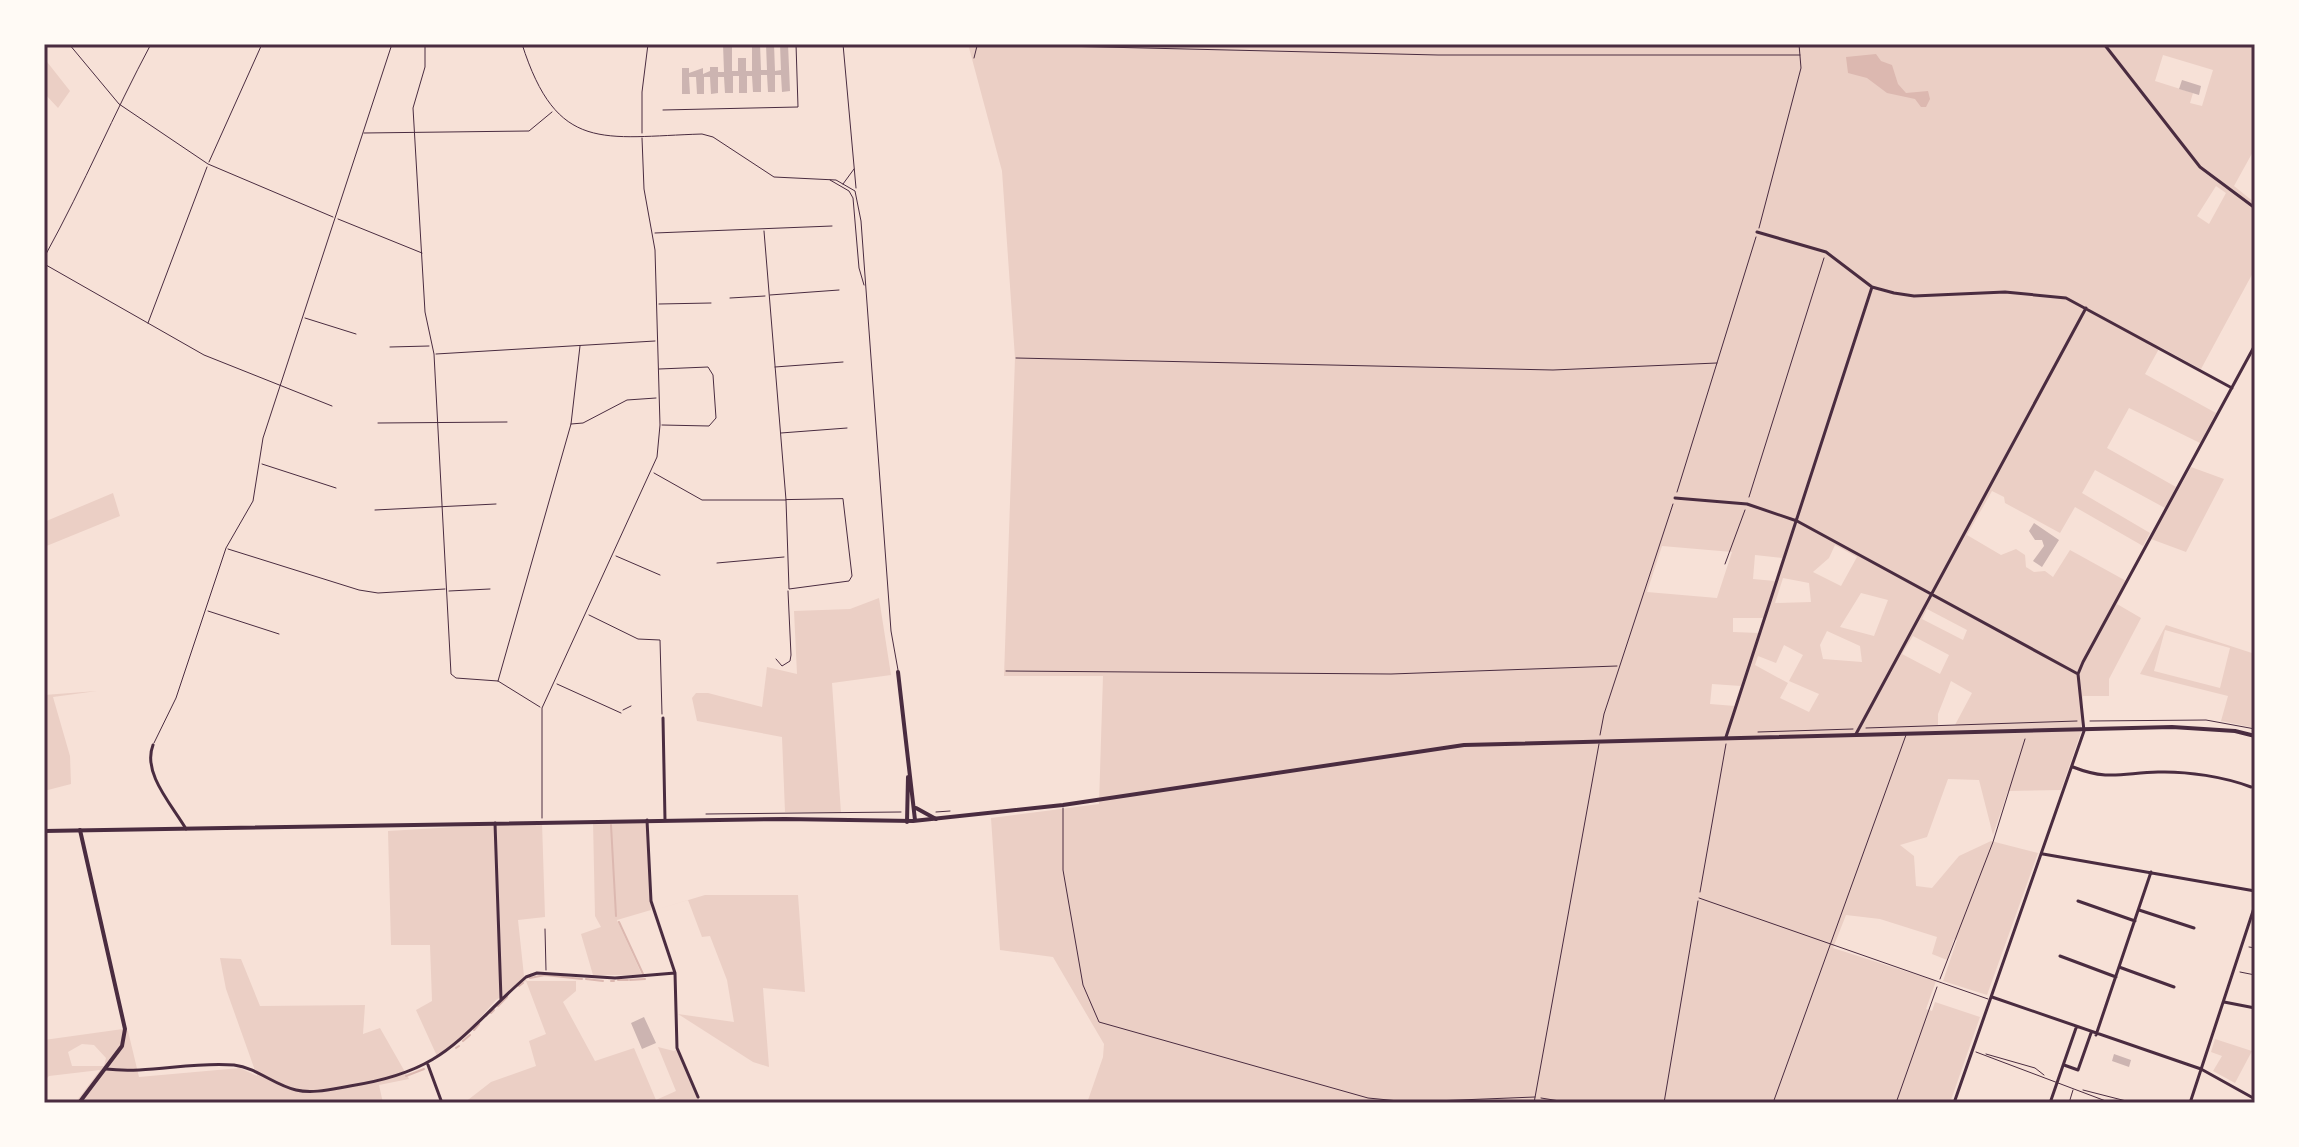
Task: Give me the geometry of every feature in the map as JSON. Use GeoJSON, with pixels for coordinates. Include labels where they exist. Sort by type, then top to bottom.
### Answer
{"type":"FeatureCollection","features":[{"type":"Feature","properties":{"kind":"main road"},"geometry":{"type":"LineString","coordinates":[[898,672],[915,821]]}},
{"type":"Feature","properties":{"kind":"main road"},"geometry":{"type":"LineString","coordinates":[[44,831],[647,820],[907,822],[1063,805],[1451,746],[1600,738],[2085,728],[2207,728],[2255,736]]}},
{"type":"Feature","properties":{"kind":"main road"},"geometry":{"type":"LineString","coordinates":[[907,822],[908,771]]}},
{"type":"Feature","properties":{"kind":"main road"},"geometry":{"type":"LineString","coordinates":[[915,807],[939,819]]}},
{"type":"Feature","properties":{"kind":"main road"},"geometry":{"type":"LineString","coordinates":[[79,1103],[122,1046],[125,1029],[80,830]]}},
{"type":"Feature","properties":{"kind":"street"},"geometry":{"type":"LineString","coordinates":[[2104,44],[2200,167],[2255,208]]}},
{"type":"Feature","properties":{"kind":"street"},"geometry":{"type":"LineString","coordinates":[[1757,232],[1826,252],[1872,287],[1914,296],[2005,292],[2066,298],[2232,388]]}},
{"type":"Feature","properties":{"kind":"street"},"geometry":{"type":"LineString","coordinates":[[1726,737],[1872,287]]}},
{"type":"Feature","properties":{"kind":"street"},"geometry":{"type":"LineString","coordinates":[[1857,731],[2086,308]]}},
{"type":"Feature","properties":{"kind":"street"},"geometry":{"type":"LineString","coordinates":[[1955,1103],[2085,728],[2078,674],[2255,345]]}},
{"type":"Feature","properties":{"kind":"street"},"geometry":{"type":"LineString","coordinates":[[1675,498],[1747,504],[1797,521],[2078,674]]}},
{"type":"Feature","properties":{"kind":"street"},"geometry":{"type":"LineString","coordinates":[[663,718],[665,820]]}},
{"type":"Feature","properties":{"kind":"street"},"geometry":{"type":"LineString","coordinates":[[153,745],[149,758],[151,771],[186,829]]}},
{"type":"Feature","properties":{"kind":"street"},"geometry":{"type":"LineString","coordinates":[[2073,767],[2097,777],[2160,772],[2236,781],[2251,787]]}},
{"type":"Feature","properties":{"kind":"street"},"geometry":{"type":"LineString","coordinates":[[647,820],[651,901],[675,973],[677,1048],[698,1097]]}},
{"type":"Feature","properties":{"kind":"street"},"geometry":{"type":"LineString","coordinates":[[495,823],[501,999]]}},
{"type":"Feature","properties":{"kind":"street"},"geometry":{"type":"LineString","coordinates":[[2043,854],[2255,891]]}},
{"type":"Feature","properties":{"kind":"street"},"geometry":{"type":"LineString","coordinates":[[2064,1065],[2078,1070],[2116,977],[2151,872]]}},
{"type":"Feature","properties":{"kind":"street"},"geometry":{"type":"LineString","coordinates":[[2078,901],[2135,921]]}},
{"type":"Feature","properties":{"kind":"street"},"geometry":{"type":"LineString","coordinates":[[2190,1103],[2255,905]]}},
{"type":"Feature","properties":{"kind":"street"},"geometry":{"type":"LineString","coordinates":[[2139,910],[2194,928]]}},
{"type":"Feature","properties":{"kind":"street"},"geometry":{"type":"LineString","coordinates":[[2060,956],[2116,977]]}},
{"type":"Feature","properties":{"kind":"street"},"geometry":{"type":"LineString","coordinates":[[2119,967],[2174,987]]}},
{"type":"Feature","properties":{"kind":"street"},"geometry":{"type":"LineString","coordinates":[[106,1069],[158,1070],[232,1065],[296,1090],[315,1091],[388,1079],[428,1065],[455,1047],[526,977],[546,973],[615,978],[675,973]]}},
{"type":"Feature","properties":{"kind":"street"},"geometry":{"type":"LineString","coordinates":[[1991,999],[2201,1069],[2255,1099]]}},
{"type":"Feature","properties":{"kind":"street"},"geometry":{"type":"LineString","coordinates":[[2224,1002],[2255,1008]]}},
{"type":"Feature","properties":{"kind":"street"},"geometry":{"type":"LineString","coordinates":[[2050,1103],[2076,1028]]}},
{"type":"Feature","properties":{"kind":"street"},"geometry":{"type":"LineString","coordinates":[[428,1065],[442,1103]]}},
{"type":"Feature","properties":{"kind":"lane"},"geometry":{"type":"LineString","coordinates":[[69,44],[119,104],[208,164],[422,253]]}},
{"type":"Feature","properties":{"kind":"lane"},"geometry":{"type":"LineString","coordinates":[[151,44],[119,104],[94,164],[45,261],[50,270],[204,355],[332,406]]}},
{"type":"Feature","properties":{"kind":"lane"},"geometry":{"type":"LineString","coordinates":[[148,324],[208,164],[262,44]]}},
{"type":"Feature","properties":{"kind":"lane"},"geometry":{"type":"LineString","coordinates":[[153,745],[176,698],[226,548],[253,501],[263,438],[392,44]]}},
{"type":"Feature","properties":{"kind":"lane"},"geometry":{"type":"LineString","coordinates":[[425,44],[425,67],[414,103],[415,133],[425,312],[434,354],[451,674],[456,678],[498,681],[542,708]]}},
{"type":"Feature","properties":{"kind":"lane"},"geometry":{"type":"LineString","coordinates":[[522,44],[534,81],[553,111],[586,131],[610,136],[702,134],[713,137],[774,177],[827,179],[845,182],[855,190]]}},
{"type":"Feature","properties":{"kind":"lane"},"geometry":{"type":"LineString","coordinates":[[542,822],[542,708],[652,472],[660,425],[654,233],[644,189],[642,136],[642,92],[648,44]]}},
{"type":"Feature","properties":{"kind":"lane"},"geometry":{"type":"LineString","coordinates":[[663,110],[798,107],[796,44]]}},
{"type":"Feature","properties":{"kind":"lane"},"geometry":{"type":"LineString","coordinates":[[843,44],[855,190],[859,206],[891,631],[898,672]]}},
{"type":"Feature","properties":{"kind":"lane"},"geometry":{"type":"LineString","coordinates":[[361,133],[529,131],[553,111]]}},
{"type":"Feature","properties":{"kind":"lane"},"geometry":{"type":"LineString","coordinates":[[841,186],[855,167]]}},
{"type":"Feature","properties":{"kind":"lane"},"geometry":{"type":"LineString","coordinates":[[827,179],[851,194],[859,268],[865,286]]}},
{"type":"Feature","properties":{"kind":"lane"},"geometry":{"type":"LineString","coordinates":[[851,194],[855,190]]}},
{"type":"Feature","properties":{"kind":"lane"},"geometry":{"type":"LineString","coordinates":[[654,233],[832,226]]}},
{"type":"Feature","properties":{"kind":"lane"},"geometry":{"type":"LineString","coordinates":[[764,231],[786,500],[789,589],[786,596],[791,655],[790,661],[782,666],[776,659]]}},
{"type":"Feature","properties":{"kind":"lane"},"geometry":{"type":"LineString","coordinates":[[730,298],[839,290]]}},
{"type":"Feature","properties":{"kind":"lane"},"geometry":{"type":"LineString","coordinates":[[657,305],[711,303]]}},
{"type":"Feature","properties":{"kind":"lane"},"geometry":{"type":"LineString","coordinates":[[302,317],[356,334]]}},
{"type":"Feature","properties":{"kind":"lane"},"geometry":{"type":"LineString","coordinates":[[434,354],[657,341]]}},
{"type":"Feature","properties":{"kind":"lane"},"geometry":{"type":"LineString","coordinates":[[390,347],[432,346]]}},
{"type":"Feature","properties":{"kind":"lane"},"geometry":{"type":"LineString","coordinates":[[498,681],[571,424],[580,346]]}},
{"type":"Feature","properties":{"kind":"lane"},"geometry":{"type":"LineString","coordinates":[[773,367],[843,362]]}},
{"type":"Feature","properties":{"kind":"lane"},"geometry":{"type":"LineString","coordinates":[[658,369],[708,367],[713,375],[716,418],[709,426],[660,425]]}},
{"type":"Feature","properties":{"kind":"lane"},"geometry":{"type":"LineString","coordinates":[[571,424],[583,423],[627,400],[658,398]]}},
{"type":"Feature","properties":{"kind":"lane"},"geometry":{"type":"LineString","coordinates":[[378,423],[437,425],[507,422]]}},
{"type":"Feature","properties":{"kind":"lane"},"geometry":{"type":"LineString","coordinates":[[779,433],[847,428]]}},
{"type":"Feature","properties":{"kind":"lane"},"geometry":{"type":"LineString","coordinates":[[260,463],[336,488]]}},
{"type":"Feature","properties":{"kind":"lane"},"geometry":{"type":"LineString","coordinates":[[652,472],[702,500],[843,499],[852,576],[844,583],[789,589]]}},
{"type":"Feature","properties":{"kind":"lane"},"geometry":{"type":"LineString","coordinates":[[375,510],[496,504]]}},
{"type":"Feature","properties":{"kind":"lane"},"geometry":{"type":"LineString","coordinates":[[226,548],[359,590],[378,593],[490,589]]}},
{"type":"Feature","properties":{"kind":"lane"},"geometry":{"type":"LineString","coordinates":[[613,555],[660,575]]}},
{"type":"Feature","properties":{"kind":"lane"},"geometry":{"type":"LineString","coordinates":[[717,563],[787,557]]}},
{"type":"Feature","properties":{"kind":"lane"},"geometry":{"type":"LineString","coordinates":[[206,610],[279,634]]}},
{"type":"Feature","properties":{"kind":"lane"},"geometry":{"type":"LineString","coordinates":[[587,614],[638,639],[660,640],[663,718]]}},
{"type":"Feature","properties":{"kind":"lane"},"geometry":{"type":"LineString","coordinates":[[554,683],[621,713],[625,719]]}},
{"type":"Feature","properties":{"kind":"lane"},"geometry":{"type":"LineString","coordinates":[[621,713],[631,706]]}},
{"type":"Feature","properties":{"kind":"lane"},"geometry":{"type":"LineString","coordinates":[[1773,1103],[1907,733]]}},
{"type":"Feature","properties":{"kind":"lane"},"geometry":{"type":"LineString","coordinates":[[1534,1103],[1600,738]]}},
{"type":"Feature","properties":{"kind":"lane"},"geometry":{"type":"LineString","coordinates":[[1063,805],[1063,870],[1083,985],[1099,1022],[1368,1098],[1409,1102],[1535,1097]]}},
{"type":"Feature","properties":{"kind":"lane"},"geometry":{"type":"LineString","coordinates":[[1699,898],[1991,999]]}},
{"type":"Feature","properties":{"kind":"lane"},"geometry":{"type":"LineString","coordinates":[[545,929],[546,973]]}},
{"type":"Feature","properties":{"kind":"lane"},"geometry":{"type":"LineString","coordinates":[[1972,1051],[2035,1068],[2046,1077]]}},
{"type":"Feature","properties":{"kind":"lane"},"geometry":{"type":"LineString","coordinates":[[1982,1053],[2033,1076],[2058,1081],[2111,1103]]}},
{"type":"Feature","properties":{"kind":"lane"},"geometry":{"type":"LineString","coordinates":[[2069,1103],[2074,1087]]}},
{"type":"Feature","properties":{"kind":"lane"},"geometry":{"type":"LineString","coordinates":[[2078,1089],[2134,1103]]}},
{"type":"Feature","properties":{"kind":"path"},"geometry":{"type":"LineString","coordinates":[[974,58],[978,44],[1438,55],[1800,55]]}},
{"type":"Feature","properties":{"kind":"path"},"geometry":{"type":"LineString","coordinates":[[1600,738],[1620,666],[1720,363],[1801,68],[1799,44]]}},
{"type":"Feature","properties":{"kind":"path"},"geometry":{"type":"LineString","coordinates":[[1725,564],[1747,504],[1826,252]]}},
{"type":"Feature","properties":{"kind":"path"},"geometry":{"type":"LineString","coordinates":[[1016,358],[1523,370],[1720,363]]}},
{"type":"Feature","properties":{"kind":"path"},"geometry":{"type":"LineString","coordinates":[[1006,671],[1375,674],[1620,666]]}},
{"type":"Feature","properties":{"kind":"path"},"geometry":{"type":"LineString","coordinates":[[1757,732],[2083,721]]}},
{"type":"Feature","properties":{"kind":"path"},"geometry":{"type":"LineString","coordinates":[[1896,1103],[1993,842],[2029,729]]}},
{"type":"Feature","properties":{"kind":"path"},"geometry":{"type":"LineString","coordinates":[[1664,1103],[1726,737]]}},
{"type":"Feature","properties":{"kind":"path"},"geometry":{"type":"LineString","coordinates":[[2242,946],[2255,948]]}},
{"type":"Feature","properties":{"kind":"path"},"geometry":{"type":"LineString","coordinates":[[2234,971],[2255,975]]}},
{"type":"Feature","properties":{"kind":"path"},"geometry":{"type":"LineString","coordinates":[[1535,1097],[1572,1103]]}},
{"type":"Feature","properties":{"kind":"shaded area"},"geometry":{"type":"Polygon","coordinates":[[[968,44],[2255,44],[2255,148],[2234,186],[2255,203],[2255,269],[2201,369],[2160,347],[2145,374],[2216,413],[2200,443],[2129,408],[2107,448],[2176,487],[2165,508],[2095,470],[2082,493],[2150,533],[2143,546],[2075,507],[2060,533],[2005,503],[2004,497],[1992,491],[1967,535],[2001,555],[2016,549],[2025,555],[2026,567],[2034,572],[2045,571],[2053,577],[2070,550],[2128,582],[2117,604],[2141,618],[2109,679],[2109,696],[2083,696],[2081,732],[2061,790],[2008,791],[1993,835],[1979,780],[1948,779],[1927,837],[1900,845],[1914,856],[1916,886],[1932,888],[1959,856],[1991,841],[2038,853],[1987,995],[1943,981],[1957,940],[1954,939],[1947,960],[1932,954],[1937,937],[1880,919],[1846,915],[1833,948],[1936,981],[1926,1009],[1932,1011],[1935,1002],[1980,1017],[1950,1103],[1087,1103],[1103,1057],[1104,1044],[1053,957],[1000,950],[991,818],[1099,804],[1103,676],[1004,676],[1015,358],[1002,171],[968,44]],[[2163,55],[2155,81],[2193,93],[2190,103],[2202,106],[2213,70],[2163,55]],[[2216,186],[2197,216],[2209,224],[2226,193],[2216,186]],[[1835,545],[1829,558],[1813,572],[1841,586],[1857,557],[1835,545]],[[1662,546],[1647,592],[1717,598],[1732,552],[1662,546]],[[1755,555],[1753,579],[1775,581],[1782,558],[1755,555]],[[1783,578],[1775,603],[1811,602],[1809,583],[1783,578]],[[1861,593],[1840,627],[1874,636],[1888,600],[1861,593]],[[1927,609],[1922,619],[1963,640],[1967,630],[1927,609]],[[1733,618],[1733,632],[1759,633],[1763,618],[1733,618]],[[1827,631],[1820,645],[1823,659],[1862,662],[1860,646],[1827,631]],[[1913,636],[1902,654],[1940,674],[1949,655],[1913,636]],[[1784,645],[1776,663],[1758,656],[1755,665],[1788,683],[1780,698],[1809,712],[1819,694],[1789,681],[1803,655],[1784,645]],[[1951,681],[1938,714],[1938,725],[1955,725],[1972,693],[1951,681]],[[1712,684],[1710,704],[1735,706],[1741,686],[1712,684]]]}},
{"type":"Feature","properties":{"kind":"shaded area"},"geometry":{"type":"Polygon","coordinates":[[[1876,54],[1881,61],[1892,65],[1898,84],[1906,93],[1928,91],[1930,99],[1926,107],[1921,107],[1915,99],[1887,93],[1867,78],[1848,73],[1846,57],[1876,54]]]}},
{"type":"Feature","properties":{"kind":"shaded area"},"geometry":{"type":"Polygon","coordinates":[[[44,58],[70,91],[58,108],[44,93],[44,58]]]}},
{"type":"Feature","properties":{"kind":"shaded area"},"geometry":{"type":"Polygon","coordinates":[[[2191,467],[2224,479],[2186,552],[2151,539],[2191,467]]]}},
{"type":"Feature","properties":{"kind":"shaded area"},"geometry":{"type":"Polygon","coordinates":[[[113,493],[120,516],[44,547],[44,522],[113,493]]]}},
{"type":"Feature","properties":{"kind":"shaded area"},"geometry":{"type":"Polygon","coordinates":[[[879,598],[891,675],[832,683],[841,813],[785,812],[782,737],[697,721],[692,698],[696,693],[708,693],[762,707],[767,667],[797,674],[794,611],[850,609],[879,598]]]}},
{"type":"Feature","properties":{"kind":"shaded area"},"geometry":{"type":"Polygon","coordinates":[[[2166,625],[2255,654],[2255,728],[2221,721],[2228,696],[2140,674],[2166,625]],[[2165,630],[2154,671],[2220,688],[2230,648],[2165,630]]]}},
{"type":"Feature","properties":{"kind":"shaded area"},"geometry":{"type":"Polygon","coordinates":[[[97,691],[53,697],[70,756],[71,784],[44,791],[44,695],[97,691]]]}},
{"type":"Feature","properties":{"kind":"shaded area"},"geometry":{"type":"Polygon","coordinates":[[[647,820],[651,910],[617,920],[642,975],[593,975],[581,934],[601,927],[595,916],[593,821],[647,820]]]}},
{"type":"Feature","properties":{"kind":"shaded area"},"geometry":{"type":"Polygon","coordinates":[[[542,822],[545,917],[518,920],[524,976],[527,981],[576,981],[576,991],[563,1002],[595,1061],[634,1048],[656,1100],[676,1091],[658,1047],[674,1051],[679,1048],[700,1098],[695,1103],[464,1103],[491,1082],[536,1066],[529,1041],[546,1034],[526,981],[496,1000],[455,1046],[437,1056],[416,1010],[432,1001],[430,945],[391,945],[388,831],[542,822]]]}},
{"type":"Feature","properties":{"kind":"shaded area"},"geometry":{"type":"Polygon","coordinates":[[[705,895],[798,895],[805,992],[763,988],[769,1067],[753,1062],[678,1014],[734,1022],[727,980],[710,936],[702,937],[688,900],[705,895]]]}},
{"type":"Feature","properties":{"kind":"shaded area"},"geometry":{"type":"Polygon","coordinates":[[[220,958],[241,959],[260,1006],[365,1005],[363,1034],[380,1028],[409,1079],[379,1085],[383,1103],[297,1103],[295,1100],[271,1103],[75,1103],[100,1070],[49,1076],[44,1081],[47,1076],[44,1072],[44,1040],[123,1029],[128,1031],[139,1077],[240,1068],[257,1076],[226,989],[220,958]],[[82,1044],[68,1052],[72,1066],[104,1066],[106,1058],[94,1045],[82,1044]]]}},
{"type":"Feature","properties":{"kind":"shaded area"},"geometry":{"type":"Polygon","coordinates":[[[2215,1039],[2252,1051],[2235,1083],[2213,1071],[2222,1056],[2211,1052],[2215,1039]]]}},
{"type":"Feature","properties":{"kind":"building"},"geometry":{"type":"Polygon","coordinates":[[[723,44],[732,44],[732,71],[738,71],[738,58],[746,58],[746,71],[752,71],[752,44],[760,44],[761,70],[767,70],[766,44],[774,44],[775,71],[781,70],[780,44],[788,44],[790,91],[782,92],[781,75],[775,75],[775,92],[768,92],[767,75],[761,75],[761,92],[753,92],[752,76],[747,76],[747,93],[739,93],[739,76],[733,76],[733,93],[725,93],[724,77],[718,77],[718,93],[711,94],[710,77],[704,77],[704,94],[697,94],[696,77],[689,77],[690,94],[682,94],[682,68],[689,68],[689,73],[703,68],[703,74],[710,71],[710,67],[718,67],[718,72],[724,72],[723,44]]]}},
{"type":"Feature","properties":{"kind":"building"},"geometry":{"type":"Polygon","coordinates":[[[2182,80],[2201,86],[2199,95],[2179,89],[2182,80]]]}},
{"type":"Feature","properties":{"kind":"building"},"geometry":{"type":"Polygon","coordinates":[[[2034,523],[2059,540],[2042,567],[2033,561],[2044,546],[2042,540],[2035,540],[2029,531],[2034,523]]]}},
{"type":"Feature","properties":{"kind":"building"},"geometry":{"type":"Polygon","coordinates":[[[644,1017],[656,1043],[642,1049],[631,1023],[644,1017]]]}},
{"type":"Feature","properties":{"kind":"building"},"geometry":{"type":"Polygon","coordinates":[[[2114,1054],[2131,1060],[2129,1067],[2112,1061],[2114,1054]]]}},
{"type":"Feature","properties":{"kind":"waterway"},"geometry":{"type":"LineString","coordinates":[[611,825],[616,916]]}},
{"type":"Feature","properties":{"kind":"waterway"},"geometry":{"type":"LineString","coordinates":[[619,922],[643,974]]}},
{"type":"Feature","properties":{"kind":"waterway"},"geometry":{"type":"LineString","coordinates":[[530,978],[545,975],[582,979]]}},
{"type":"Feature","properties":{"kind":"waterway"},"geometry":{"type":"LineString","coordinates":[[586,979],[603,981]]}},
{"type":"Feature","properties":{"kind":"waterway"},"geometry":{"type":"LineString","coordinates":[[630,980],[645,979]]}},
{"type":"Feature","properties":{"kind":"waterway"},"geometry":{"type":"LineString","coordinates":[[618,980],[628,980]]}},
{"type":"Feature","properties":{"kind":"waterway"},"geometry":{"type":"LineString","coordinates":[[519,986],[523,983]]}},
{"type":"Feature","properties":{"kind":"waterway"},"geometry":{"type":"LineString","coordinates":[[498,1006],[507,997]]}},
{"type":"Feature","properties":{"kind":"waterway"},"geometry":{"type":"LineString","coordinates":[[491,1013],[494,1010]]}},
{"type":"Feature","properties":{"kind":"waterway"},"geometry":{"type":"LineString","coordinates":[[474,1030],[479,1024]]}},
{"type":"Feature","properties":{"kind":"waterway"},"geometry":{"type":"LineString","coordinates":[[463,1041],[470,1035]]}},
{"type":"Feature","properties":{"kind":"waterway"},"geometry":{"type":"LineString","coordinates":[[406,1076],[424,1069]]}}]}
